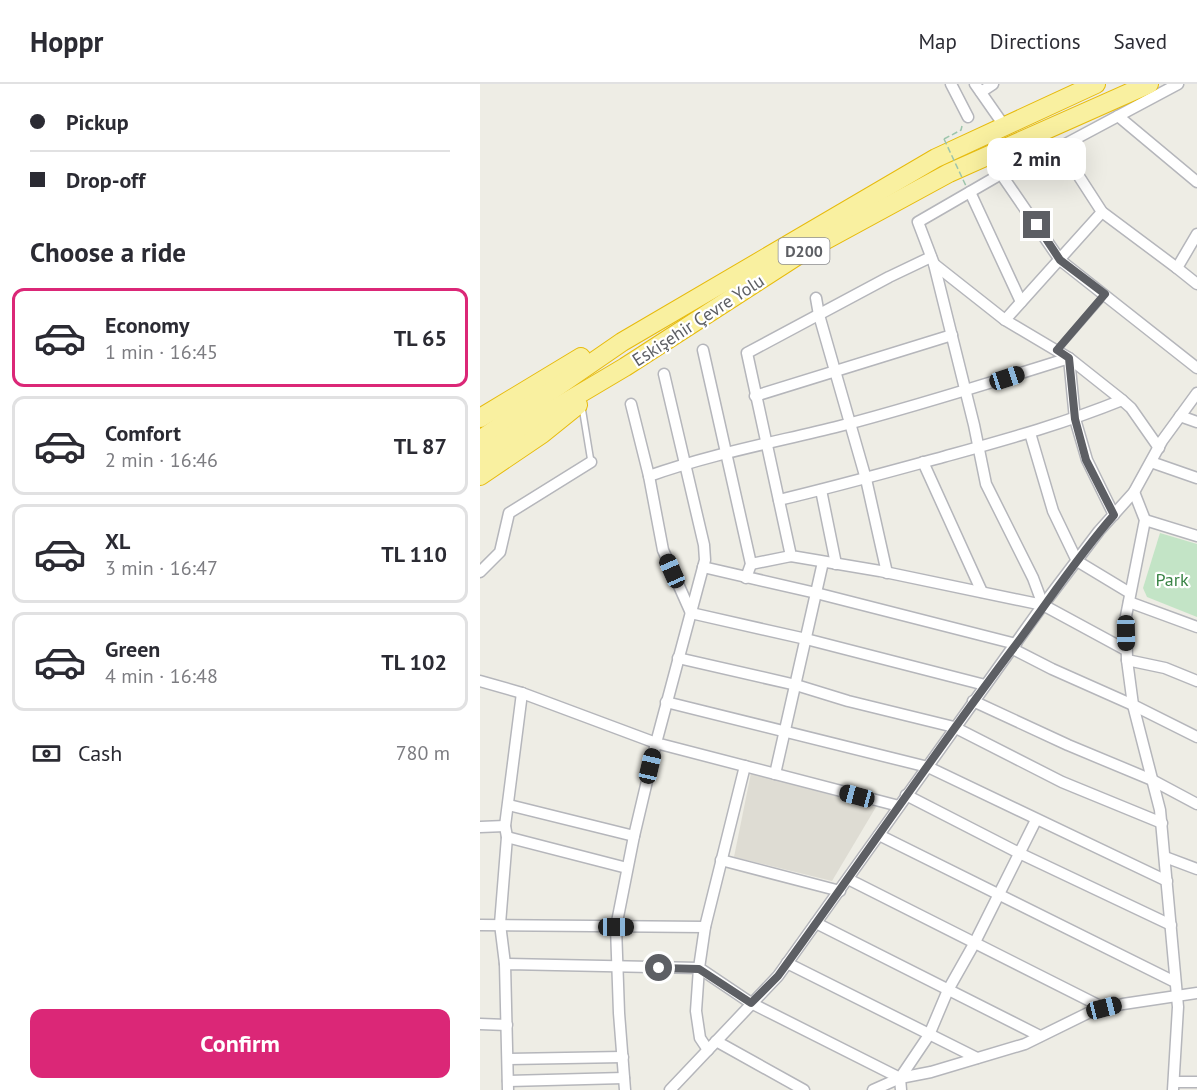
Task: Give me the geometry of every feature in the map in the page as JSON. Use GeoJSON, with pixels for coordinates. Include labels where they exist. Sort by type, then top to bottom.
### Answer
{"type":"FeatureCollection","features":[{"type":"Feature","properties":{"kind":"highway","name":"Eskişehir Çevre Yolu"},"geometry":{"type":"LineString","coordinates":[[480,440],[622,342],[936,159],[1005,127],[1070,89],[1096,84]]}},
{"type":"Feature","properties":{"kind":"highway","name":"Eskişehir Çevre Yolu"},"geometry":{"type":"LineString","coordinates":[[480,457],[800,254],[939,178],[1149,84]]}},
{"type":"Feature","properties":{"kind":"highway"},"geometry":{"type":"LineString","coordinates":[[480,418],[584,355],[622,342]]}},
{"type":"Feature","properties":{"kind":"highway"},"geometry":{"type":"LineString","coordinates":[[480,476],[542,434],[625,367]]}},
{"type":"Feature","properties":{"kind":"street"},"geometry":{"type":"LineString","coordinates":[[951,84],[968,117]]}},
{"type":"Feature","properties":{"kind":"street"},"geometry":{"type":"LineString","coordinates":[[993,84],[977,86],[1005,127]]}},
{"type":"Feature","properties":{"kind":"street"},"geometry":{"type":"LineString","coordinates":[[1043,605],[1033,578],[986,484],[952,335],[932,261],[918,222],[968,189],[1060,147],[1178,84]]}},
{"type":"Feature","properties":{"kind":"street"},"geometry":{"type":"LineString","coordinates":[[1118,116],[1197,182]]}},
{"type":"Feature","properties":{"kind":"street"},"geometry":{"type":"LineString","coordinates":[[1060,147],[1102,212],[1197,284]]}},
{"type":"Feature","properties":{"kind":"street"},"geometry":{"type":"LineString","coordinates":[[1001,174],[1060,260],[1197,368]]}},
{"type":"Feature","properties":{"kind":"street"},"geometry":{"type":"LineString","coordinates":[[968,189],[1021,302]]}},
{"type":"Feature","properties":{"kind":"street"},"geometry":{"type":"LineString","coordinates":[[1005,320],[1102,212]]}},
{"type":"Feature","properties":{"kind":"street"},"geometry":{"type":"LineString","coordinates":[[1177,268],[1197,234]]}},
{"type":"Feature","properties":{"kind":"street"},"geometry":{"type":"LineString","coordinates":[[791,556],[747,353],[889,276],[932,261]]}},
{"type":"Feature","properties":{"kind":"street"},"geometry":{"type":"LineString","coordinates":[[932,261],[1005,320],[1069,358],[1122,400],[1131,408],[1159,448]]}},
{"type":"Feature","properties":{"kind":"street"},"geometry":{"type":"LineString","coordinates":[[816,298],[866,479],[887,573]]}},
{"type":"Feature","properties":{"kind":"street"},"geometry":{"type":"LineString","coordinates":[[755,396],[952,335]]}},
{"type":"Feature","properties":{"kind":"street"},"geometry":{"type":"LineString","coordinates":[[703,350],[751,564],[746,578]]}},
{"type":"Feature","properties":{"kind":"street"},"geometry":{"type":"LineString","coordinates":[[649,476],[684,464],[768,445],[966,391],[1069,358]]}},
{"type":"Feature","properties":{"kind":"street"},"geometry":{"type":"LineString","coordinates":[[1069,358],[1075,419],[1086,460],[1114,515]]}},
{"type":"Feature","properties":{"kind":"street"},"geometry":{"type":"LineString","coordinates":[[625,1090],[616,927],[656,743],[705,560],[704,545],[664,374]]}},
{"type":"Feature","properties":{"kind":"street"},"geometry":{"type":"LineString","coordinates":[[675,1088],[778,976],[1043,605],[1134,492],[1159,448],[1197,393]]}},
{"type":"Feature","properties":{"kind":"street"},"geometry":{"type":"LineString","coordinates":[[778,500],[866,479],[1030,433],[1075,419],[1122,400]]}},
{"type":"Feature","properties":{"kind":"street"},"geometry":{"type":"LineString","coordinates":[[631,404],[649,476],[663,550],[691,612]]}},
{"type":"Feature","properties":{"kind":"street"},"geometry":{"type":"LineString","coordinates":[[1180,416],[1197,422]]}},
{"type":"Feature","properties":{"kind":"street"},"geometry":{"type":"LineString","coordinates":[[1030,433],[1053,511],[1077,561],[1130,598],[1197,627]]}},
{"type":"Feature","properties":{"kind":"street"},"geometry":{"type":"LineString","coordinates":[[480,572],[500,552],[508,513],[591,462]]}},
{"type":"Feature","properties":{"kind":"street"},"geometry":{"type":"LineString","coordinates":[[923,462],[982,592]]}},
{"type":"Feature","properties":{"kind":"street"},"geometry":{"type":"LineString","coordinates":[[1151,462],[1197,478]]}},
{"type":"Feature","properties":{"kind":"street"},"geometry":{"type":"LineString","coordinates":[[821,490],[836,564]]}},
{"type":"Feature","properties":{"kind":"street"},"geometry":{"type":"LineString","coordinates":[[1134,492],[1145,520],[1126,616],[1126,655],[1133,705],[1162,823],[1177,995],[1174,1086],[1197,1082]]}},
{"type":"Feature","properties":{"kind":"street"},"geometry":{"type":"LineString","coordinates":[[1145,520],[1197,536]]}},
{"type":"Feature","properties":{"kind":"street"},"geometry":{"type":"LineString","coordinates":[[751,564],[791,556],[1043,605],[1126,655],[1197,681]]}},
{"type":"Feature","properties":{"kind":"street"},"geometry":{"type":"LineString","coordinates":[[775,774],[823,562]]}},
{"type":"Feature","properties":{"kind":"street"},"geometry":{"type":"LineString","coordinates":[[703,567],[816,593],[1015,646],[1052,669],[1197,737]]}},
{"type":"Feature","properties":{"kind":"street"},"geometry":{"type":"LineString","coordinates":[[691,612],[985,685]]}},
{"type":"Feature","properties":{"kind":"street"},"geometry":{"type":"LineString","coordinates":[[678,658],[954,727],[1062,782],[1162,823]]}},
{"type":"Feature","properties":{"kind":"street"},"geometry":{"type":"LineString","coordinates":[[480,681],[522,693],[656,743],[898,807]]}},
{"type":"Feature","properties":{"kind":"street"},"geometry":{"type":"LineString","coordinates":[[522,693],[508,805],[500,924],[505,964],[508,1085],[624,1078]]}},
{"type":"Feature","properties":{"kind":"street"},"geometry":{"type":"LineString","coordinates":[[973,701],[1068,745],[1152,780],[1197,804]]}},
{"type":"Feature","properties":{"kind":"street"},"geometry":{"type":"LineString","coordinates":[[666,702],[928,767],[1167,881]]}},
{"type":"Feature","properties":{"kind":"street"},"geometry":{"type":"LineString","coordinates":[[708,1050],[700,1038],[696,1011],[699,969],[705,927],[745,766]]}},
{"type":"Feature","properties":{"kind":"street"},"geometry":{"type":"LineString","coordinates":[[906,795],[1019,853],[1171,925]]}},
{"type":"Feature","properties":{"kind":"street"},"geometry":{"type":"LineString","coordinates":[[508,805],[634,836]]}},
{"type":"Feature","properties":{"kind":"street"},"geometry":{"type":"LineString","coordinates":[[901,1090],[900,1077],[929,1035],[948,990],[974,944],[1036,820]]}},
{"type":"Feature","properties":{"kind":"street"},"geometry":{"type":"LineString","coordinates":[[480,827],[506,832],[627,868]]}},
{"type":"Feature","properties":{"kind":"street"},"geometry":{"type":"LineString","coordinates":[[879,835],[1175,982]]}},
{"type":"Feature","properties":{"kind":"street"},"geometry":{"type":"LineString","coordinates":[[1165,857],[1197,869]]}},
{"type":"Feature","properties":{"kind":"street"},"geometry":{"type":"LineString","coordinates":[[721,860],[840,891]]}},
{"type":"Feature","properties":{"kind":"street"},"geometry":{"type":"LineString","coordinates":[[848,879],[1104,1008]]}},
{"type":"Feature","properties":{"kind":"street"},"geometry":{"type":"LineString","coordinates":[[816,923],[1040,1036]]}},
{"type":"Feature","properties":{"kind":"street"},"geometry":{"type":"LineString","coordinates":[[480,924],[705,927]]}},
{"type":"Feature","properties":{"kind":"street"},"geometry":{"type":"LineString","coordinates":[[787,963],[977,1058]]}},
{"type":"Feature","properties":{"kind":"street"},"geometry":{"type":"LineString","coordinates":[[505,964],[699,969],[751,1003],[900,1077]]}},
{"type":"Feature","properties":{"kind":"street"},"geometry":{"type":"LineString","coordinates":[[873,1090],[900,1077],[931,1072],[1025,1044],[1088,1012],[1197,993]]}},
{"type":"Feature","properties":{"kind":"street"},"geometry":{"type":"LineString","coordinates":[[480,1024],[507,1025]]}},
{"type":"Feature","properties":{"kind":"street"},"geometry":{"type":"LineString","coordinates":[[716,1041],[804,1090]]}},
{"type":"Feature","properties":{"kind":"street"},"geometry":{"type":"LineString","coordinates":[[509,1059],[623,1057]]}},
{"type":"Feature","properties":{"kind":"lane"},"geometry":{"type":"LineString","coordinates":[[1057,350],[1105,294]]}},
{"type":"Feature","properties":{"kind":"lane"},"geometry":{"type":"LineString","coordinates":[[581,403],[591,462]]}},
{"type":"Feature","properties":{"kind":"path"},"geometry":{"type":"LineString","coordinates":[[961,130],[944,138],[968,189]]}},
{"type":"Feature","properties":{"kind":"shaded area"},"geometry":{"type":"Polygon","coordinates":[[[751,773],[876,807],[832,881],[734,857],[751,773]]]}},
{"type":"Feature","properties":{"kind":"green space","name":"Park"},"geometry":{"type":"Polygon","coordinates":[[[1160,533],[1197,544],[1197,617],[1147,597],[1143,588],[1160,533]]]}},
{"type":"Feature","properties":{"kind":"route"},"geometry":{"type":"LineString","coordinates":[[659,968],[699,969],[751,1003],[778,976],[928,767],[954,727],[1043,605],[1099,531],[1114,515],[1086,460],[1075,419],[1069,358],[1057,350],[1105,294],[1060,260],[1037,225]]}}]}
